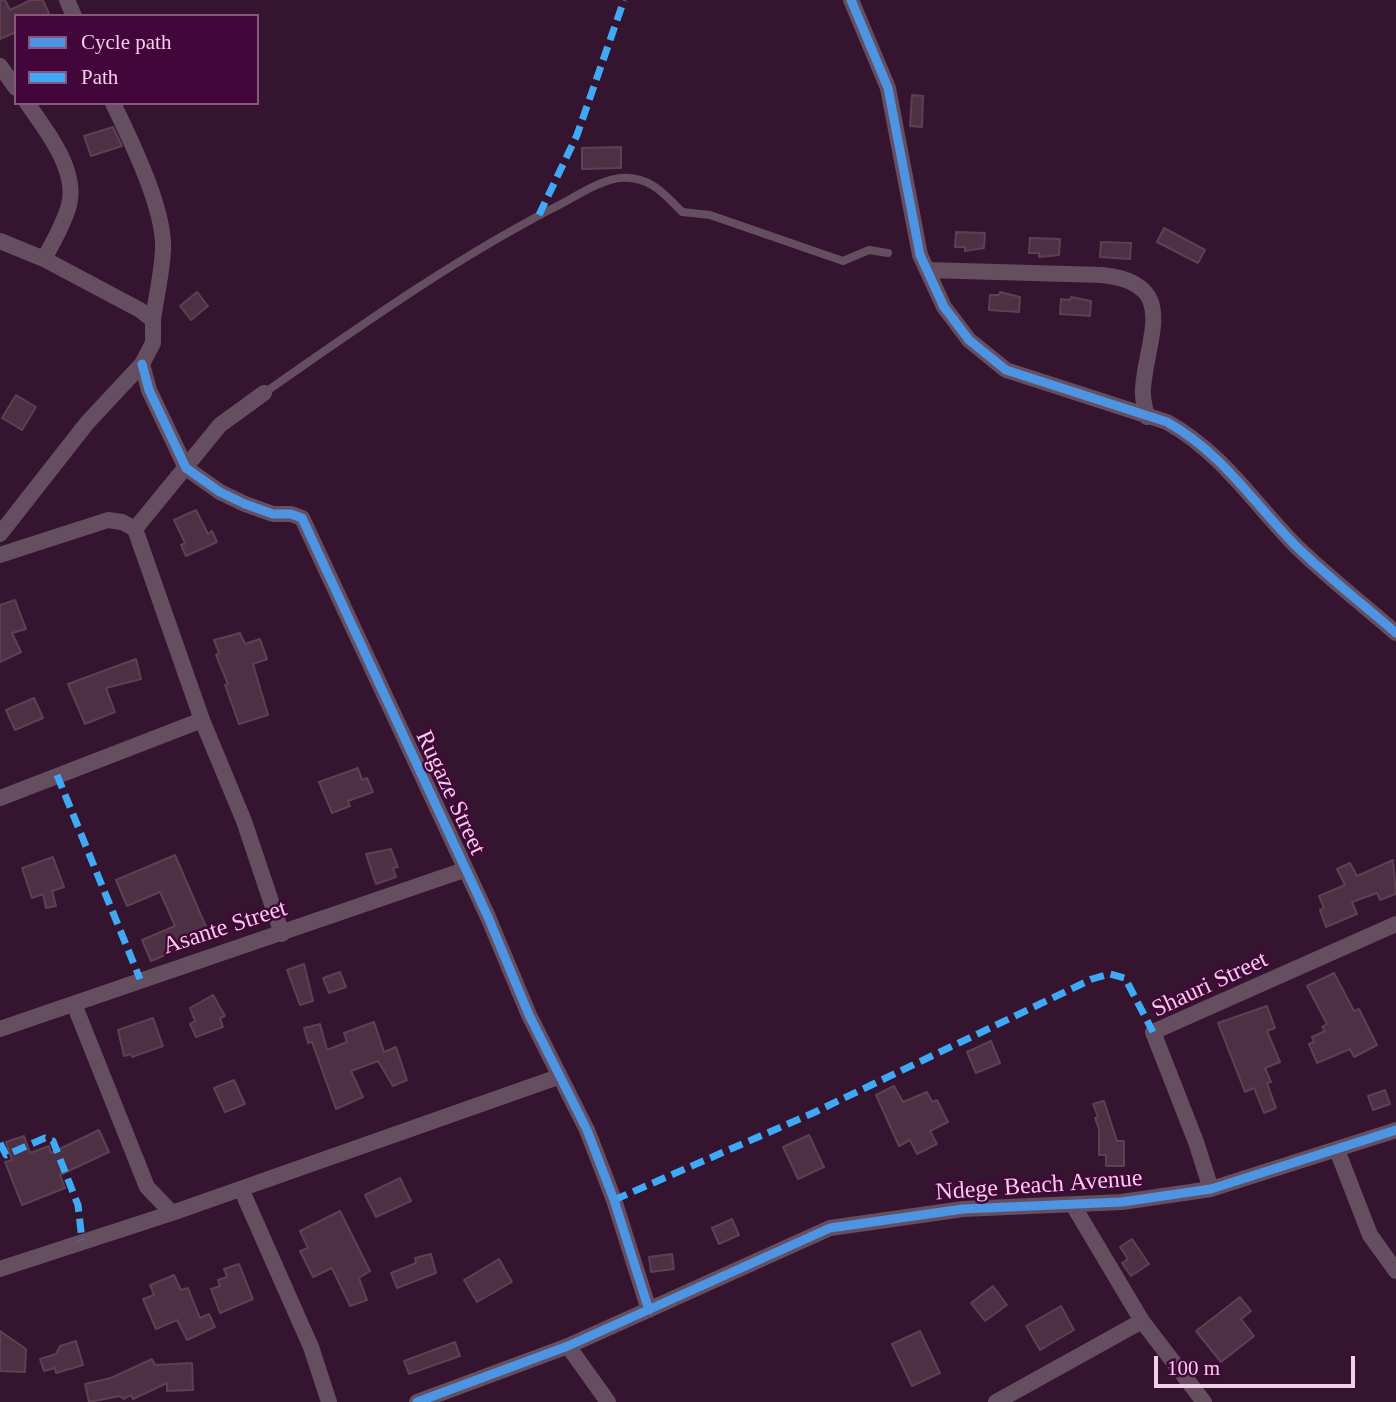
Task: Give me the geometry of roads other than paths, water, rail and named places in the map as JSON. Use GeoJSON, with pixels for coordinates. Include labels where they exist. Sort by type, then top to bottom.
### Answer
{"type":"FeatureCollection","features":[{"type":"Feature","properties":{"kind":"street"},"geometry":{"type":"LineString","coordinates":[[851,0],[888,88],[920,255],[944,307],[969,340],[1006,370],[1167,422],[1211,451],[1298,547],[1396,633]]}},
{"type":"Feature","properties":{"kind":"street"},"geometry":{"type":"LineString","coordinates":[[0,66],[14,85]]}},
{"type":"Feature","properties":{"kind":"street"},"geometry":{"type":"LineString","coordinates":[[28,105],[56,149],[69,176],[71,190],[64,220],[44,259]]}},
{"type":"Feature","properties":{"kind":"street"},"geometry":{"type":"LineString","coordinates":[[3,524],[87,423],[142,364],[153,343],[153,320],[163,250],[161,223],[133,146],[114,105]]}},
{"type":"Feature","properties":{"kind":"street"},"geometry":{"type":"LineString","coordinates":[[0,241],[44,259],[153,320]]}},
{"type":"Feature","properties":{"kind":"street"},"geometry":{"type":"LineString","coordinates":[[927,270],[1102,275],[1126,278],[1137,285],[1151,299],[1154,323],[1143,390],[1147,417]]}},
{"type":"Feature","properties":{"kind":"street","name":"Rugaze Street"},"geometry":{"type":"LineString","coordinates":[[142,364],[149,390],[186,468],[220,492],[245,504],[273,514],[291,513],[302,517],[558,1077],[587,1130],[649,1310]]}},
{"type":"Feature","properties":{"kind":"street"},"geometry":{"type":"LineString","coordinates":[[135,529],[220,425],[264,393]]}},
{"type":"Feature","properties":{"kind":"street"},"geometry":{"type":"LineString","coordinates":[[0,555],[108,520],[122,522],[135,529],[202,720],[244,821],[282,934]]}},
{"type":"Feature","properties":{"kind":"street"},"geometry":{"type":"LineString","coordinates":[[0,798],[202,720]]}},
{"type":"Feature","properties":{"kind":"street","name":"Asante Street"},"geometry":{"type":"LineString","coordinates":[[0,1029],[464,870]]}},
{"type":"Feature","properties":{"kind":"street","name":"Shauri Street"},"geometry":{"type":"LineString","coordinates":[[1211,1189],[1196,1142],[1153,1032],[1396,924]]}},
{"type":"Feature","properties":{"kind":"street"},"geometry":{"type":"LineString","coordinates":[[74,1004],[147,1187],[172,1213]]}},
{"type":"Feature","properties":{"kind":"street"},"geometry":{"type":"LineString","coordinates":[[0,1269],[242,1191],[558,1077]]}},
{"type":"Feature","properties":{"kind":"street","name":"Ndege Beach Avenue"},"geometry":{"type":"LineString","coordinates":[[417,1402],[568,1346],[830,1227],[964,1209],[1073,1205],[1211,1189],[1396,1130]]}},
{"type":"Feature","properties":{"kind":"street"},"geometry":{"type":"LineString","coordinates":[[1336,1150],[1370,1235],[1396,1271]]}},
{"type":"Feature","properties":{"kind":"street"},"geometry":{"type":"LineString","coordinates":[[242,1191],[311,1347],[329,1402]]}},
{"type":"Feature","properties":{"kind":"street"},"geometry":{"type":"LineString","coordinates":[[1073,1205],[1142,1321],[1204,1402]]}},
{"type":"Feature","properties":{"kind":"street"},"geometry":{"type":"LineString","coordinates":[[996,1402],[1142,1321]]}},
{"type":"Feature","properties":{"kind":"street"},"geometry":{"type":"LineString","coordinates":[[568,1346],[608,1402]]}},
{"type":"Feature","properties":{"kind":"lane"},"geometry":{"type":"LineString","coordinates":[[264,393],[437,277],[539,215],[617,178],[645,179],[658,187],[681,212],[710,215],[843,261],[869,250],[888,253]]}}]}
